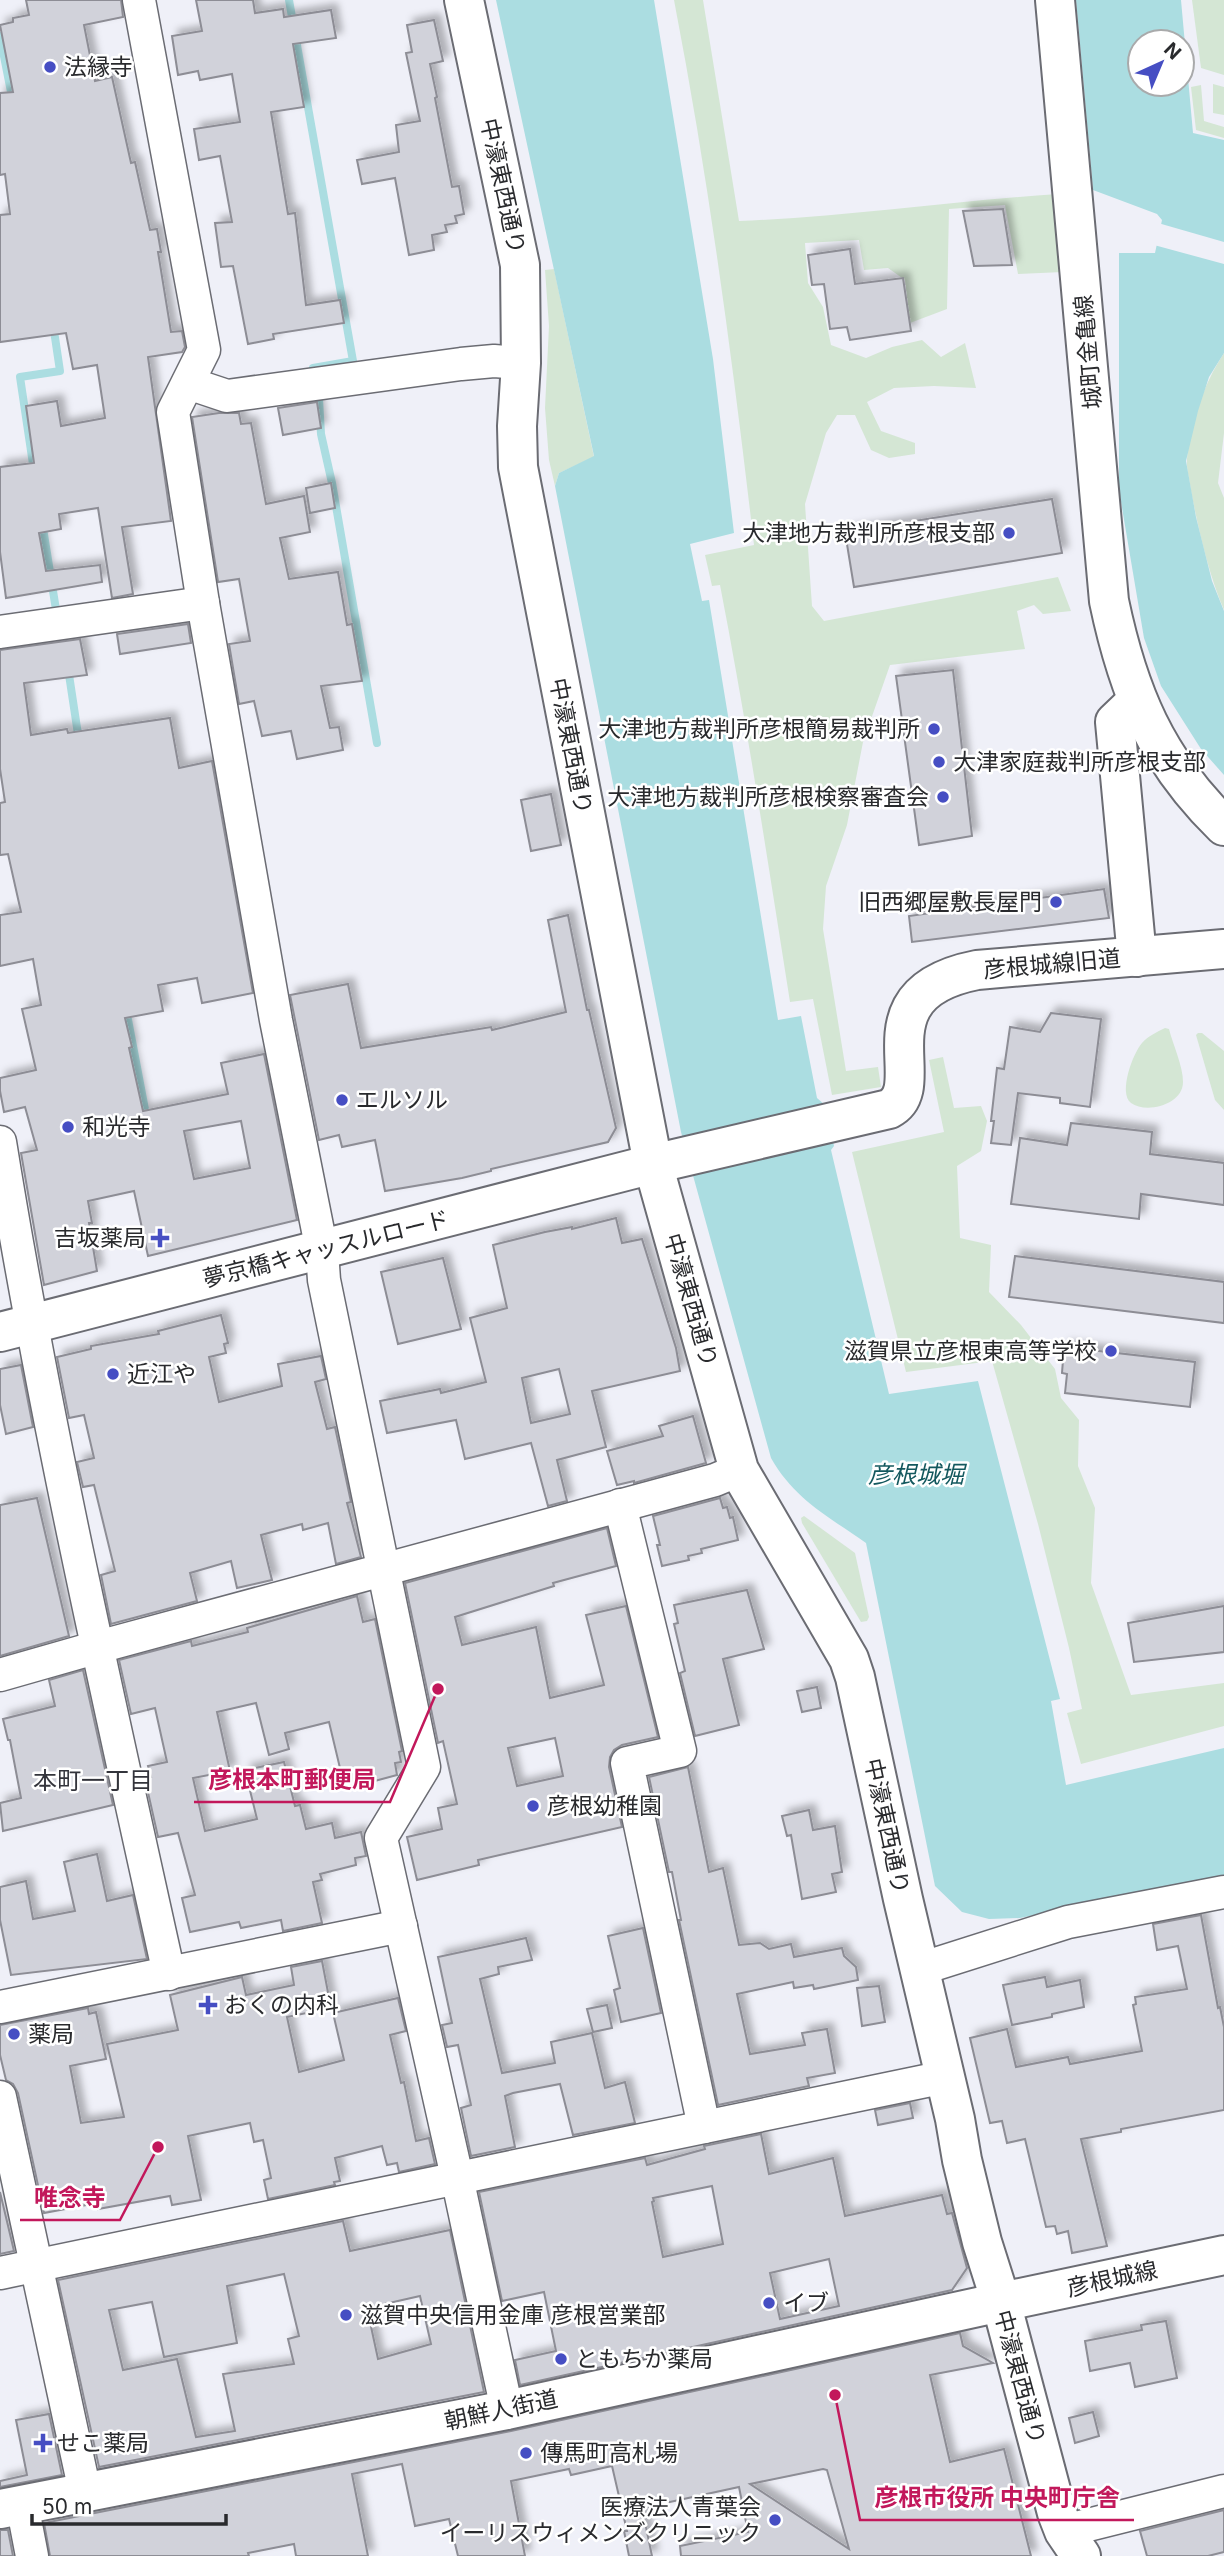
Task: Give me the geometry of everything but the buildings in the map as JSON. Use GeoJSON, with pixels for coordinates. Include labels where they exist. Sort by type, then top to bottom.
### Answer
{"type":"FeatureCollection","features":[{"type":"Feature","properties":{"kind":"street"},"geometry":{"type":"LineString","coordinates":[[139,0],[204,349],[173,412],[203,603],[276,1020],[322,1251],[324,1280],[424,1768],[381,1839],[506,2410]]}},
{"type":"Feature","properties":{"kind":"street","name":"中濠東西通り"},"geometry":{"type":"LineString","coordinates":[[464,0],[520,265],[521,363],[517,426],[521,480],[653,1164],[739,1471],[849,1659],[855,1677],[982,2242],[1001,2302],[1056,2513],[1072,2543]]}},
{"type":"Feature","properties":{"kind":"street","name":"城町金亀線"},"geometry":{"type":"LineString","coordinates":[[1055,0],[1110,601],[1120,652],[1137,701]]}},
{"type":"Feature","properties":{"kind":"street"},"geometry":{"type":"LineString","coordinates":[[188,383],[227,396],[461,364],[494,361],[521,363]]}},
{"type":"Feature","properties":{"kind":"street"},"geometry":{"type":"LineString","coordinates":[[0,632],[203,603]]}},
{"type":"Feature","properties":{"kind":"street"},"geometry":{"type":"LineString","coordinates":[[1137,701],[1163,751],[1189,789],[1224,826]]}},
{"type":"Feature","properties":{"kind":"street","name":"彦根城線旧道"},"geometry":{"type":"LineString","coordinates":[[653,1164],[889,1108],[900,1100],[905,1090],[902,1047],[904,1027],[910,1010],[922,996],[952,975],[977,970],[1137,957],[1115,722],[1137,701]]}},
{"type":"Feature","properties":{"kind":"street"},"geometry":{"type":"LineString","coordinates":[[1137,957],[1224,949]]}},
{"type":"Feature","properties":{"kind":"street"},"geometry":{"type":"LineString","coordinates":[[0,1142],[21,1270],[16,1328],[77,1555],[169,1974]]}},
{"type":"Feature","properties":{"kind":"street","name":"夢京橋キャッスルロード"},"geometry":{"type":"LineString","coordinates":[[16,1328],[653,1164]]}},
{"type":"Feature","properties":{"kind":"street"},"geometry":{"type":"LineString","coordinates":[[0,1675],[382,1572],[715,1480],[739,1471]]}},
{"type":"Feature","properties":{"kind":"street"},"geometry":{"type":"LineString","coordinates":[[620,1505],[680,1751],[627,1763],[704,2127]]}},
{"type":"Feature","properties":{"kind":"street"},"geometry":{"type":"LineString","coordinates":[[920,1969],[1068,1922],[1224,1892]]}},
{"type":"Feature","properties":{"kind":"street"},"geometry":{"type":"LineString","coordinates":[[0,2007],[401,1926]]}},
{"type":"Feature","properties":{"kind":"street"},"geometry":{"type":"LineString","coordinates":[[0,2273],[945,2077]]}},
{"type":"Feature","properties":{"kind":"street"},"geometry":{"type":"LineString","coordinates":[[0,2097],[85,2492]]}},
{"type":"Feature","properties":{"kind":"street","name":"彦根城線"},"geometry":{"type":"LineString","coordinates":[[1001,2302],[1224,2255]]}},
{"type":"Feature","properties":{"kind":"street","name":"朝鮮人街道"},"geometry":{"type":"LineString","coordinates":[[11,2507],[506,2410],[1001,2302]]}},
{"type":"Feature","properties":{"kind":"street"},"geometry":{"type":"LineString","coordinates":[[1072,2543],[1224,2491]]}},
{"type":"Feature","properties":{"kind":"street"},"geometry":{"type":"LineString","coordinates":[[11,2507],[32,2556]]}},
{"type":"Feature","properties":{"kind":"green space"},"geometry":{"type":"Polygon","coordinates":[[[674,0],[703,0],[739,221],[1058,194],[1063,272],[1018,274],[1005,205],[949,209],[947,309],[910,323],[905,280],[888,268],[864,270],[859,240],[805,243],[808,283],[823,307],[831,345],[866,358],[892,347],[922,340],[941,357],[965,343],[976,388],[894,388],[867,402],[881,431],[915,443],[915,454],[889,458],[871,450],[855,415],[837,415],[826,433],[805,504],[812,606],[824,621],[1058,577],[1071,611],[1043,614],[1034,605],[1017,611],[1025,649],[890,665],[863,742],[847,825],[826,886],[823,929],[846,1071],[878,1067],[881,1087],[832,1095],[813,999],[790,1002],[720,585],[712,586],[705,555],[754,545],[719,272],[674,0]]]}},
{"type":"Feature","properties":{"kind":"green space"},"geometry":{"type":"Polygon","coordinates":[[[1192,0],[1224,0],[1224,75],[1201,68],[1192,0]]]}},
{"type":"Feature","properties":{"kind":"green space"},"geometry":{"type":"Polygon","coordinates":[[[1213,84],[1224,87],[1224,115],[1213,113],[1213,84]]]}},
{"type":"Feature","properties":{"kind":"green space"},"geometry":{"type":"Polygon","coordinates":[[[1201,85],[1204,121],[1224,127],[1224,138],[1196,130],[1192,98],[1196,98],[1196,86],[1201,85]]]}},
{"type":"Feature","properties":{"kind":"green space"},"geometry":{"type":"Polygon","coordinates":[[[554,269],[594,457],[559,473],[555,486],[549,460],[545,408],[549,326],[545,270],[554,269]]]}},
{"type":"Feature","properties":{"kind":"green space"},"geometry":{"type":"Polygon","coordinates":[[[1224,353],[1224,433],[1218,483],[1224,498],[1224,610],[1204,552],[1187,463],[1191,431],[1199,404],[1224,353]]]}},
{"type":"Feature","properties":{"kind":"green space"},"geometry":{"type":"Polygon","coordinates":[[[1165,1028],[1169,1029],[1180,1062],[1183,1076],[1181,1090],[1171,1102],[1163,1105],[1145,1108],[1138,1106],[1127,1098],[1126,1082],[1131,1064],[1142,1043],[1165,1028]]]}},
{"type":"Feature","properties":{"kind":"green space"},"geometry":{"type":"Polygon","coordinates":[[[1202,1033],[1224,1051],[1224,1110],[1215,1100],[1196,1035],[1202,1033]]]}},
{"type":"Feature","properties":{"kind":"green space"},"geometry":{"type":"Polygon","coordinates":[[[943,1057],[954,1108],[981,1106],[987,1121],[981,1151],[957,1166],[960,1238],[991,1245],[989,1292],[1021,1325],[1055,1369],[1061,1398],[1079,1420],[1078,1466],[1095,1508],[1091,1583],[1131,1695],[1224,1683],[1224,1726],[1081,1764],[1067,1713],[1082,1709],[1069,1648],[1038,1524],[992,1361],[906,1372],[852,1152],[944,1132],[929,1060],[943,1057]]]}},
{"type":"Feature","properties":{"kind":"green space"},"geometry":{"type":"Polygon","coordinates":[[[804,1516],[855,1553],[869,1617],[867,1621],[861,1622],[802,1523],[801,1518],[804,1516]]]}},
{"type":"Feature","properties":{"kind":"water","name":"彦根城堀"},"geometry":{"type":"Polygon","coordinates":[[[496,0],[654,0],[713,359],[734,533],[690,544],[702,601],[709,600],[778,1020],[801,1016],[817,1098],[825,1105],[834,1146],[831,1150],[889,1394],[978,1381],[1060,1699],[1051,1701],[1066,1785],[1224,1748],[1224,1876],[1020,1918],[989,1919],[962,1912],[935,1886],[866,1543],[801,1496],[771,1458],[681,1132],[555,486],[559,473],[594,456],[496,0]]]}},
{"type":"Feature","properties":{"kind":"water"},"geometry":{"type":"Polygon","coordinates":[[[1076,0],[1181,0],[1184,28],[1126,28],[1126,98],[1190,98],[1193,133],[1224,140],[1224,353],[1209,377],[1186,461],[1212,581],[1224,611],[1224,775],[1201,749],[1161,686],[1144,638],[1119,490],[1119,253],[1155,253],[1162,220],[1157,214],[1093,190],[1076,0]]]}},
{"type":"Feature","properties":{"kind":"pier"},"geometry":{"type":"Polygon","coordinates":[[[1158,223],[1224,242],[1224,264],[1154,245],[1158,223]]]}},
{"type":"Feature","properties":{"kind":"waterway"},"geometry":{"type":"LineString","coordinates":[[289,0],[353,361],[313,368]]}},
{"type":"Feature","properties":{"kind":"waterway"},"geometry":{"type":"LineString","coordinates":[[0,36],[13,102]]}},
{"type":"Feature","properties":{"kind":"waterway"},"geometry":{"type":"LineString","coordinates":[[34,471],[20,377],[60,371],[53,324]]}},
{"type":"Feature","properties":{"kind":"waterway"},"geometry":{"type":"LineString","coordinates":[[319,399],[321,434],[377,743]]}},
{"type":"Feature","properties":{"kind":"waterway"},"geometry":{"type":"LineString","coordinates":[[42,522],[57,616]]}},
{"type":"Feature","properties":{"kind":"waterway"},"geometry":{"type":"LineString","coordinates":[[68,668],[79,741]]}},
{"type":"Feature","properties":{"kind":"waterway"},"geometry":{"type":"LineString","coordinates":[[126,1009],[147,1120]]}},
{"type":"Feature","properties":{"kind":"place","name":"法縁寺"},"geometry":{"type":"Point","coordinates":[50,67]}},
{"type":"Feature","properties":{"kind":"place","name":"大津地方裁判所彦根支部"},"geometry":{"type":"Point","coordinates":[1009,533]}},
{"type":"Feature","properties":{"kind":"place","name":"大津地方裁判所彦根簡易裁判所"},"geometry":{"type":"Point","coordinates":[934,729]}},
{"type":"Feature","properties":{"kind":"place","name":"大津家庭裁判所彦根支部"},"geometry":{"type":"Point","coordinates":[939,762]}},
{"type":"Feature","properties":{"kind":"place","name":"大津地方裁判所彦根検察審査会"},"geometry":{"type":"Point","coordinates":[943,797]}},
{"type":"Feature","properties":{"kind":"place","name":"旧西郷屋敷長屋門"},"geometry":{"type":"Point","coordinates":[1056,902]}},
{"type":"Feature","properties":{"kind":"place","name":"エルソル"},"geometry":{"type":"Point","coordinates":[342,1100]}},
{"type":"Feature","properties":{"kind":"place","name":"和光寺"},"geometry":{"type":"Point","coordinates":[68,1127]}},
{"type":"Feature","properties":{"kind":"place","name":"吉坂薬局"},"geometry":{"type":"Point","coordinates":[160,1238]}},
{"type":"Feature","properties":{"kind":"place","name":"滋賀県立彦根東高等学校"},"geometry":{"type":"Point","coordinates":[1111,1351]}},
{"type":"Feature","properties":{"kind":"place","name":"近江や"},"geometry":{"type":"Point","coordinates":[113,1374]}},
{"type":"Feature","properties":{"kind":"place","name":"彦根本町郵便局"},"geometry":{"type":"Point","coordinates":[438,1689]}},
{"type":"Feature","properties":{"kind":"place","name":"彦根幼稚園"},"geometry":{"type":"Point","coordinates":[533,1806]}},
{"type":"Feature","properties":{"kind":"place","name":"おくの内科"},"geometry":{"type":"Point","coordinates":[208,2005]}},
{"type":"Feature","properties":{"kind":"place","name":"薬局"},"geometry":{"type":"Point","coordinates":[14,2034]}},
{"type":"Feature","properties":{"kind":"place","name":"唯念寺"},"geometry":{"type":"Point","coordinates":[158,2147]}},
{"type":"Feature","properties":{"kind":"place","name":"イブ"},"geometry":{"type":"Point","coordinates":[769,2303]}},
{"type":"Feature","properties":{"kind":"place","name":"滋賀中央信用金庫 彦根営業部"},"geometry":{"type":"Point","coordinates":[346,2315]}},
{"type":"Feature","properties":{"kind":"place","name":"ともちか薬局"},"geometry":{"type":"Point","coordinates":[561,2359]}},
{"type":"Feature","properties":{"kind":"place","name":"彦根市役所 中央町庁舎"},"geometry":{"type":"Point","coordinates":[835,2395]}},
{"type":"Feature","properties":{"kind":"place","name":"せこ薬局"},"geometry":{"type":"Point","coordinates":[43,2443]}},
{"type":"Feature","properties":{"kind":"place","name":"傳馬町高札場"},"geometry":{"type":"Point","coordinates":[526,2453]}},
{"type":"Feature","properties":{"kind":"place","name":"医療法人青葉会 イーリスウィメンズクリニック"},"geometry":{"type":"Point","coordinates":[775,2520]}},
{"type":"Feature","properties":{"kind":"district","name":"本町一丁目"},"geometry":{"type":"Point","coordinates":[93,1781]}}]}
